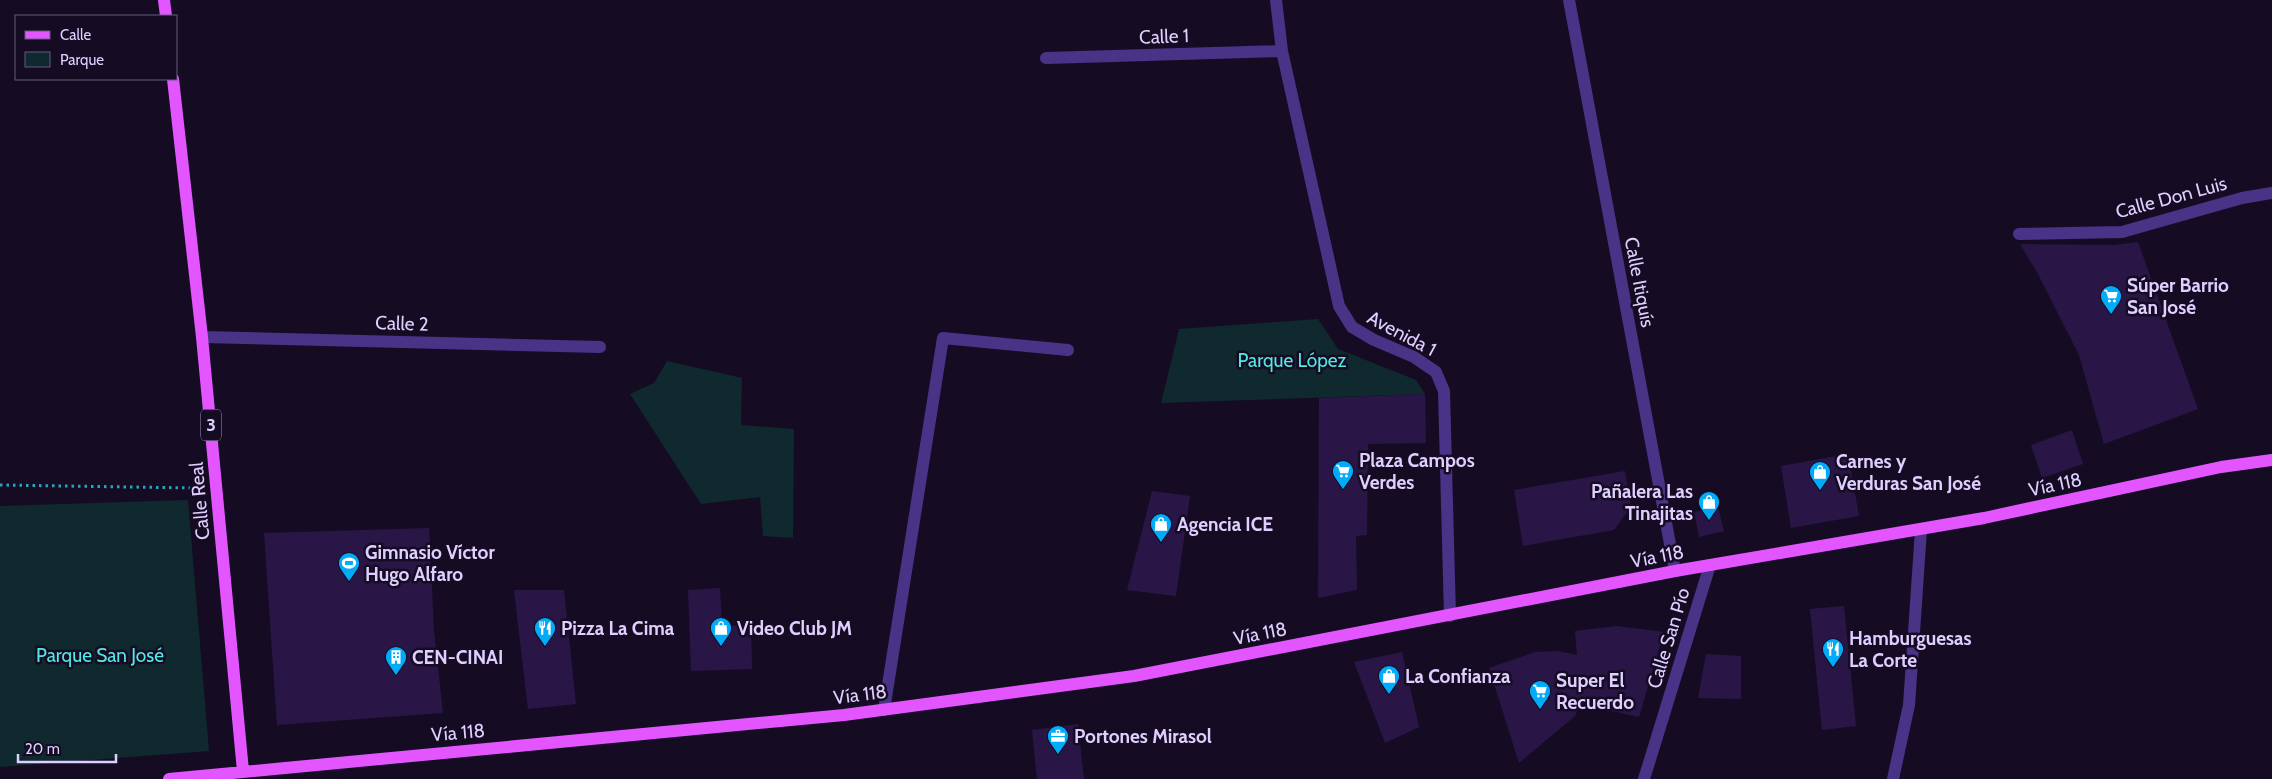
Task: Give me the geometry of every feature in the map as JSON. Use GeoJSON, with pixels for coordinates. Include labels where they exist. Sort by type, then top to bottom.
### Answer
{"type":"FeatureCollection","features":[{"type":"Feature","properties":{"kind":"main road"},"geometry":{"type":"LineString","coordinates":[[164,0],[166,15]]}},
{"type":"Feature","properties":{"kind":"main road","name":"Calle Real"},"geometry":{"type":"LineString","coordinates":[[173,80],[202,336],[244,771]]}},
{"type":"Feature","properties":{"kind":"main road","name":"Vía 118"},"geometry":{"type":"LineString","coordinates":[[176,779],[844,715],[1134,676],[1710,564],[1921,530],[2221,467],[2272,460]]}},
{"type":"Feature","properties":{"kind":"street","name":"Avenida 1"},"geometry":{"type":"LineString","coordinates":[[1276,0],[1282,51],[1339,306],[1352,327],[1374,340],[1414,356],[1436,372],[1444,391],[1450,616]]}},
{"type":"Feature","properties":{"kind":"street","name":"Calle Itiquís"},"geometry":{"type":"LineString","coordinates":[[1569,0],[1675,571]]}},
{"type":"Feature","properties":{"kind":"street","name":"Calle 1"},"geometry":{"type":"LineString","coordinates":[[1046,58],[1282,51]]}},
{"type":"Feature","properties":{"kind":"street","name":"Calle Don Luis"},"geometry":{"type":"LineString","coordinates":[[2019,234],[2122,232],[2242,198],[2272,193]]}},
{"type":"Feature","properties":{"kind":"street","name":"Calle 2"},"geometry":{"type":"LineString","coordinates":[[202,336],[600,347]]}},
{"type":"Feature","properties":{"kind":"street"},"geometry":{"type":"LineString","coordinates":[[884,710],[943,338],[1068,350]]}},
{"type":"Feature","properties":{"kind":"street"},"geometry":{"type":"LineString","coordinates":[[1893,779],[1909,705],[1921,530]]}},
{"type":"Feature","properties":{"kind":"street","name":"Calle San Pío"},"geometry":{"type":"LineString","coordinates":[[1644,779],[1710,564]]}},
{"type":"Feature","properties":{"kind":"path"},"geometry":{"type":"LineString","coordinates":[[0,485],[217,488]]}},
{"type":"Feature","properties":{"kind":"green space","name":"Parque López"},"geometry":{"type":"Polygon","coordinates":[[[1318,319],[1338,349],[1416,380],[1425,394],[1161,403],[1179,329],[1318,319]]]}},
{"type":"Feature","properties":{"kind":"green space"},"geometry":{"type":"Polygon","coordinates":[[[667,361],[742,378],[741,425],[794,429],[793,538],[763,536],[760,497],[701,504],[630,394],[654,383],[667,361]]]}},
{"type":"Feature","properties":{"kind":"green space","name":"Parque San José"},"geometry":{"type":"Polygon","coordinates":[[[188,500],[209,751],[0,767],[0,506],[188,500]]]}},
{"type":"Feature","properties":{"kind":"building","name":"Súper Barrio San José"},"geometry":{"type":"Polygon","coordinates":[[[2138,242],[2198,409],[2104,444],[2079,355],[2038,274],[2020,244],[2114,245],[2138,242]]]}},
{"type":"Feature","properties":{"kind":"building","name":"Plaza Campos Verdes"},"geometry":{"type":"Polygon","coordinates":[[[1425,394],[1426,443],[1368,444],[1367,535],[1356,536],[1357,590],[1318,598],[1319,398],[1425,394]]]}},
{"type":"Feature","properties":{"kind":"building"},"geometry":{"type":"Polygon","coordinates":[[[2072,430],[2083,464],[2042,478],[2031,445],[2072,430]]]}},
{"type":"Feature","properties":{"kind":"building","name":"Carnes y Verduras San José"},"geometry":{"type":"Polygon","coordinates":[[[1848,454],[1859,516],[1791,528],[1781,466],[1848,454]]]}},
{"type":"Feature","properties":{"kind":"building"},"geometry":{"type":"Polygon","coordinates":[[[1625,471],[1631,507],[1614,530],[1523,546],[1514,490],[1625,471]]]}},
{"type":"Feature","properties":{"kind":"building","name":"Agencia ICE"},"geometry":{"type":"Polygon","coordinates":[[[1152,491],[1190,496],[1176,596],[1127,590],[1152,491]]]}},
{"type":"Feature","properties":{"kind":"building","name":"Pañalera Las Tinajitas"},"geometry":{"type":"Polygon","coordinates":[[[1718,507],[1724,531],[1699,537],[1694,512],[1718,507]]]}},
{"type":"Feature","properties":{"kind":"building"},"geometry":{"type":"Polygon","coordinates":[[[429,528],[434,631],[443,713],[277,725],[264,533],[429,528]]]}},
{"type":"Feature","properties":{"kind":"building","name":"Video Club JM"},"geometry":{"type":"Polygon","coordinates":[[[720,588],[722,626],[751,625],[752,669],[691,671],[688,590],[720,588]]]}},
{"type":"Feature","properties":{"kind":"building","name":"Pizza La Cima"},"geometry":{"type":"Polygon","coordinates":[[[514,590],[564,590],[576,704],[528,709],[514,590]]]}},
{"type":"Feature","properties":{"kind":"building","name":"Hamburguesas La Corte"},"geometry":{"type":"Polygon","coordinates":[[[1844,606],[1856,726],[1822,730],[1810,609],[1844,606]]]}},
{"type":"Feature","properties":{"kind":"building"},"geometry":{"type":"Polygon","coordinates":[[[1617,626],[1664,632],[1639,717],[1580,704],[1575,716],[1519,763],[1489,668],[1535,652],[1557,651],[1577,655],[1575,631],[1617,626]]]}},
{"type":"Feature","properties":{"kind":"building","name":"La Confianza"},"geometry":{"type":"Polygon","coordinates":[[[1402,652],[1419,727],[1385,743],[1354,662],[1402,652]]]}},
{"type":"Feature","properties":{"kind":"building"},"geometry":{"type":"Polygon","coordinates":[[[1706,654],[1741,656],[1741,699],[1698,698],[1706,654]]]}},
{"type":"Feature","properties":{"kind":"building","name":"Portones Mirasol"},"geometry":{"type":"Polygon","coordinates":[[[1078,724],[1084,779],[1037,779],[1032,730],[1078,724]]]}},
{"type":"Feature","properties":{"kind":"place","name":"Súper Barrio San José"},"geometry":{"type":"Point","coordinates":[2111,315]}},
{"type":"Feature","properties":{"kind":"place","name":"Plaza Campos Verdes"},"geometry":{"type":"Point","coordinates":[1343,490]}},
{"type":"Feature","properties":{"kind":"place","name":"Carnes y Verduras San José"},"geometry":{"type":"Point","coordinates":[1820,491]}},
{"type":"Feature","properties":{"kind":"place","name":"Pañalera Las Tinajitas"},"geometry":{"type":"Point","coordinates":[1709,521]}},
{"type":"Feature","properties":{"kind":"place","name":"Agencia ICE"},"geometry":{"type":"Point","coordinates":[1161,543]}},
{"type":"Feature","properties":{"kind":"place","name":"Gimnasio Víctor Hugo Alfaro"},"geometry":{"type":"Point","coordinates":[349,582]}},
{"type":"Feature","properties":{"kind":"place","name":"Pizza La Cima"},"geometry":{"type":"Point","coordinates":[545,647]}},
{"type":"Feature","properties":{"kind":"place","name":"Video Club JM"},"geometry":{"type":"Point","coordinates":[721,647]}},
{"type":"Feature","properties":{"kind":"place","name":"Hamburguesas La Corte"},"geometry":{"type":"Point","coordinates":[1833,668]}},
{"type":"Feature","properties":{"kind":"place","name":"CEN-CINAI"},"geometry":{"type":"Point","coordinates":[396,676]}},
{"type":"Feature","properties":{"kind":"place","name":"La Confianza"},"geometry":{"type":"Point","coordinates":[1389,695]}},
{"type":"Feature","properties":{"kind":"place","name":"Super El Recuerdo"},"geometry":{"type":"Point","coordinates":[1540,710]}},
{"type":"Feature","properties":{"kind":"place","name":"Portones Mirasol"},"geometry":{"type":"Point","coordinates":[1058,755]}}]}
